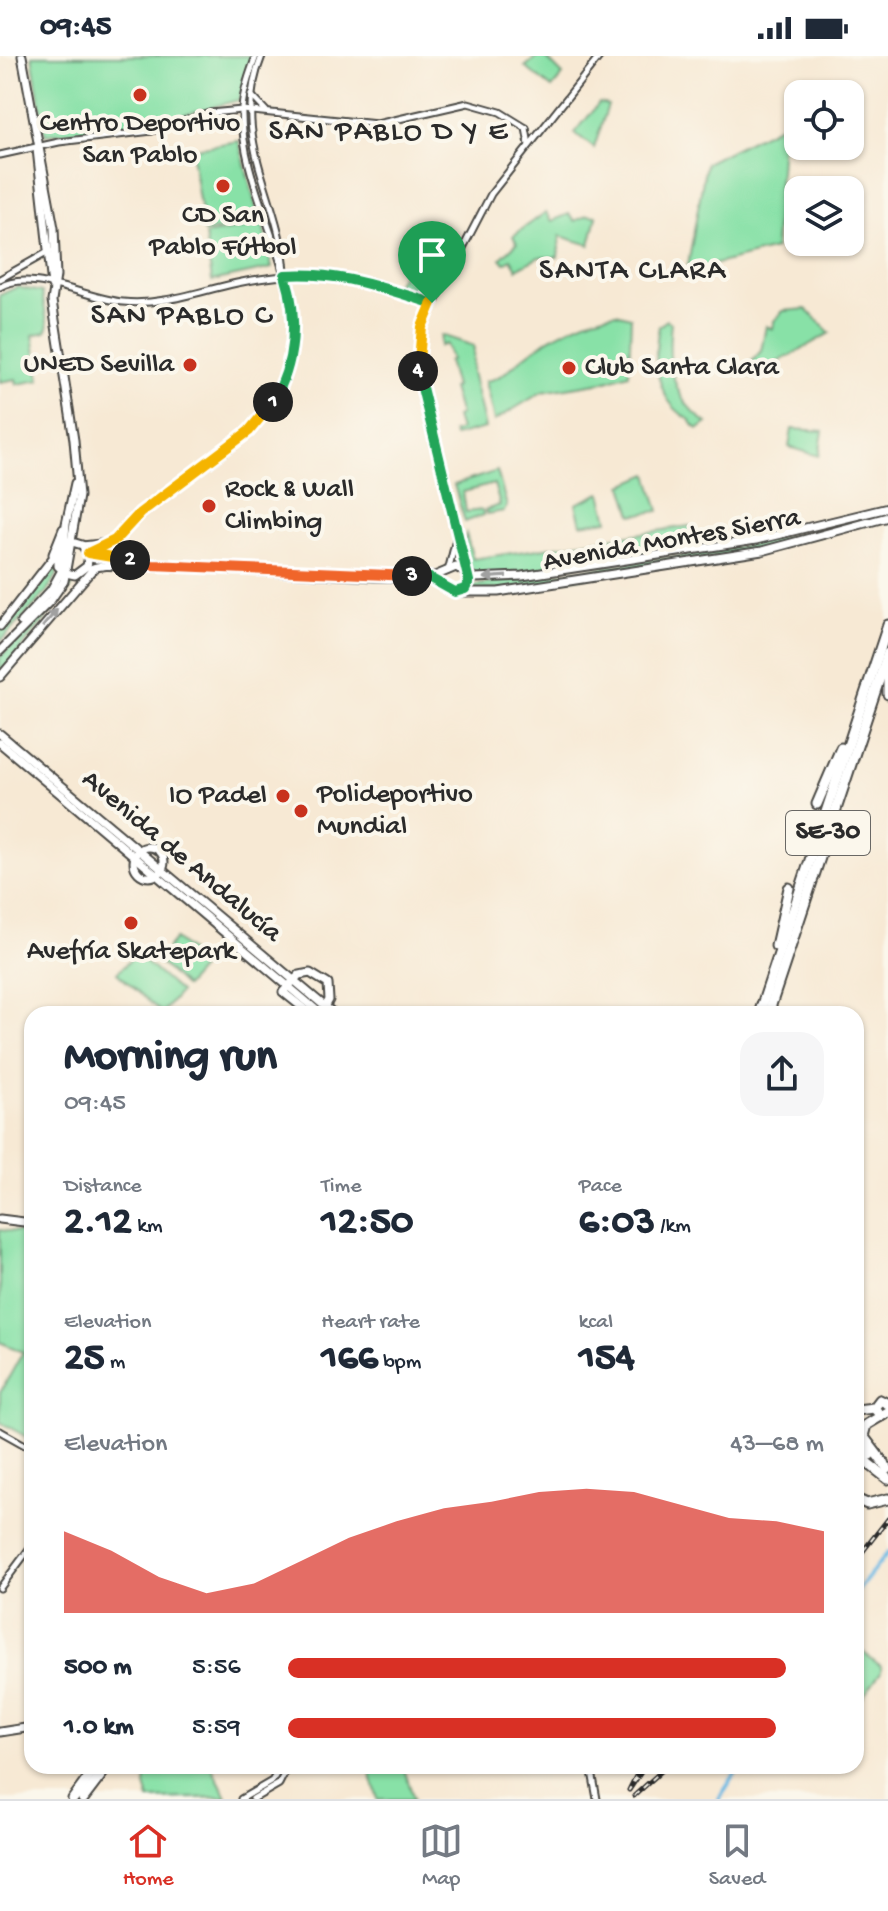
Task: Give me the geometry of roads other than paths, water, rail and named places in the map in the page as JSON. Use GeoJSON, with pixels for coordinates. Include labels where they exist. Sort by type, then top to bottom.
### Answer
{"type":"FeatureCollection","features":[{"type":"Feature","properties":{"kind":"highway","name":"SE-30"},"geometry":{"type":"LineString","coordinates":[[762,1006],[888,625]]}},
{"type":"Feature","properties":{"kind":"highway","name":"SE-30"},"geometry":{"type":"LineString","coordinates":[[771,1006],[888,653]]}},
{"type":"Feature","properties":{"kind":"highway"},"geometry":{"type":"LineString","coordinates":[[888,665],[888,694]]}},
{"type":"Feature","properties":{"kind":"highway"},"geometry":{"type":"LineString","coordinates":[[817,804],[864,693]]}},
{"type":"Feature","properties":{"kind":"highway"},"geometry":{"type":"LineString","coordinates":[[773,973],[789,888]]}},
{"type":"Feature","properties":{"kind":"highway"},"geometry":{"type":"LineString","coordinates":[[864,1430],[881,1416],[880,1400],[888,1404]]}},
{"type":"Feature","properties":{"kind":"highway"},"geometry":{"type":"LineString","coordinates":[[864,1438],[865,1444],[887,1475]]}},
{"type":"Feature","properties":{"kind":"highway"},"geometry":{"type":"LineString","coordinates":[[864,1453],[887,1475]]}},
{"type":"Feature","properties":{"kind":"highway"},"geometry":{"type":"LineString","coordinates":[[864,1461],[887,1475]]}},
{"type":"Feature","properties":{"kind":"highway"},"geometry":{"type":"LineString","coordinates":[[864,1467],[887,1475]]}},
{"type":"Feature","properties":{"kind":"highway"},"geometry":{"type":"LineString","coordinates":[[864,1499],[877,1503],[888,1499]]}},
{"type":"Feature","properties":{"kind":"highway"},"geometry":{"type":"LineString","coordinates":[[73,1799],[91,1774]]}},
{"type":"Feature","properties":{"kind":"highway"},"geometry":{"type":"LineString","coordinates":[[83,1799],[102,1774]]}},
{"type":"Feature","properties":{"kind":"main road"},"geometry":{"type":"LineString","coordinates":[[22,56],[37,147],[44,167],[56,257],[52,286]]}},
{"type":"Feature","properties":{"kind":"main road"},"geometry":{"type":"LineString","coordinates":[[0,651],[51,600],[64,575],[79,496],[36,161],[37,147]]}},
{"type":"Feature","properties":{"kind":"main road"},"geometry":{"type":"LineString","coordinates":[[48,563],[66,524],[76,476]]}},
{"type":"Feature","properties":{"kind":"main road","name":"Avenida Montes Sierra"},"geometry":{"type":"LineString","coordinates":[[468,574],[522,576],[690,551],[756,540],[888,508]]}},
{"type":"Feature","properties":{"kind":"main road","name":"Avenida Montes Sierra"},"geometry":{"type":"LineString","coordinates":[[461,591],[498,592],[741,555],[861,527],[888,517]]}},
{"type":"Feature","properties":{"kind":"main road"},"geometry":{"type":"LineString","coordinates":[[66,524],[68,543]]}},
{"type":"Feature","properties":{"kind":"main road"},"geometry":{"type":"LineString","coordinates":[[68,543],[82,545],[89,554],[152,565],[430,578],[456,567],[468,574],[468,584],[461,591],[447,588],[430,578]]}},
{"type":"Feature","properties":{"kind":"main road"},"geometry":{"type":"LineString","coordinates":[[0,626],[48,563],[68,543]]}},
{"type":"Feature","properties":{"kind":"main road"},"geometry":{"type":"LineString","coordinates":[[58,552],[57,562],[64,575]]}},
{"type":"Feature","properties":{"kind":"main road"},"geometry":{"type":"LineString","coordinates":[[0,677],[76,588],[89,554]]}},
{"type":"Feature","properties":{"kind":"main road"},"geometry":{"type":"LineString","coordinates":[[0,645],[64,575],[102,565],[137,568],[152,565]]}},
{"type":"Feature","properties":{"kind":"main road"},"geometry":{"type":"LineString","coordinates":[[447,571],[444,578],[447,588]]}},
{"type":"Feature","properties":{"kind":"main road"},"geometry":{"type":"LineString","coordinates":[[76,588],[83,572]]}},
{"type":"Feature","properties":{"kind":"main road","name":"Avenida de Andalucía"},"geometry":{"type":"LineString","coordinates":[[0,734],[137,853]]}},
{"type":"Feature","properties":{"kind":"main road","name":"Avenida de Andalucía"},"geometry":{"type":"LineString","coordinates":[[0,743],[137,853]]}},
{"type":"Feature","properties":{"kind":"main road"},"geometry":{"type":"LineString","coordinates":[[147,847],[158,850],[163,858],[160,872],[143,876],[137,872],[137,853],[147,847]]}},
{"type":"Feature","properties":{"kind":"main road","name":"Avenida de Andalucía"},"geometry":{"type":"LineString","coordinates":[[160,872],[316,1006]]}},
{"type":"Feature","properties":{"kind":"main road"},"geometry":{"type":"LineString","coordinates":[[300,1006],[283,992],[290,983],[310,973],[322,979],[330,993],[325,1006]]}},
{"type":"Feature","properties":{"kind":"main road"},"geometry":{"type":"LineString","coordinates":[[0,1221],[24,1224]]}},
{"type":"Feature","properties":{"kind":"main road"},"geometry":{"type":"LineString","coordinates":[[0,1732],[24,1728]]}},
{"type":"Feature","properties":{"kind":"street"},"geometry":{"type":"LineString","coordinates":[[259,56],[245,110],[246,147],[277,261],[285,275]]}},
{"type":"Feature","properties":{"kind":"street"},"geometry":{"type":"LineString","coordinates":[[468,574],[419,382],[422,327],[485,203],[600,56]]}},
{"type":"Feature","properties":{"kind":"street"},"geometry":{"type":"LineString","coordinates":[[89,554],[119,536],[140,513],[249,431],[272,404],[287,371],[292,348],[291,302],[245,110],[255,66]]}},
{"type":"Feature","properties":{"kind":"street"},"geometry":{"type":"LineString","coordinates":[[251,93],[267,112]]}},
{"type":"Feature","properties":{"kind":"street"},"geometry":{"type":"LineString","coordinates":[[0,155],[152,131],[210,113],[245,110],[377,124],[468,103],[492,108],[526,128],[540,131]]}},
{"type":"Feature","properties":{"kind":"street"},"geometry":{"type":"LineString","coordinates":[[249,124],[252,117],[267,112]]}},
{"type":"Feature","properties":{"kind":"street"},"geometry":{"type":"LineString","coordinates":[[526,128],[529,145]]}},
{"type":"Feature","properties":{"kind":"street"},"geometry":{"type":"LineString","coordinates":[[0,279],[49,250],[56,257]]}},
{"type":"Feature","properties":{"kind":"street"},"geometry":{"type":"LineString","coordinates":[[16,269],[19,279]]}},
{"type":"Feature","properties":{"kind":"street"},"geometry":{"type":"LineString","coordinates":[[0,287],[19,279],[115,301],[147,303],[285,275],[330,274],[432,303]]}},
{"type":"Feature","properties":{"kind":"street"},"geometry":{"type":"LineString","coordinates":[[447,571],[458,530]]}},
{"type":"Feature","properties":{"kind":"street"},"geometry":{"type":"LineString","coordinates":[[119,536],[115,549],[125,560]]}},
{"type":"Feature","properties":{"kind":"street"},"geometry":{"type":"LineString","coordinates":[[82,545],[106,543]]}},
{"type":"Feature","properties":{"kind":"street"},"geometry":{"type":"LineString","coordinates":[[0,1431],[24,1444]]}},
{"type":"Feature","properties":{"kind":"street"},"geometry":{"type":"LineString","coordinates":[[0,1588],[24,1554]]}},
{"type":"Feature","properties":{"kind":"street"},"geometry":{"type":"LineString","coordinates":[[241,1799],[272,1781],[276,1774]]}},
{"type":"Feature","properties":{"kind":"street"},"geometry":{"type":"LineString","coordinates":[[253,1799],[279,1784],[284,1774]]}},
{"type":"Feature","properties":{"kind":"street"},"geometry":{"type":"LineString","coordinates":[[593,1774],[597,1796]]}},
{"type":"Feature","properties":{"kind":"waterway"},"geometry":{"type":"LineString","coordinates":[[864,1583],[888,1552]]}},
{"type":"Feature","properties":{"kind":"waterway"},"geometry":{"type":"LineString","coordinates":[[719,1799],[735,1774]]}},
{"type":"Feature","properties":{"kind":"railway"},"geometry":{"type":"LineString","coordinates":[[864,1550],[888,1519]]}},
{"type":"Feature","properties":{"kind":"railway"},"geometry":{"type":"LineString","coordinates":[[637,1774],[629,1790],[640,1774]]}},
{"type":"Feature","properties":{"kind":"railway"},"geometry":{"type":"LineString","coordinates":[[634,1796],[658,1774]]}},
{"type":"Feature","properties":{"kind":"place","name":"Centro Deportivo San Pablo"},"geometry":{"type":"Point","coordinates":[140,95]}},
{"type":"Feature","properties":{"kind":"place","name":"CD San Pablo Fútbol"},"geometry":{"type":"Point","coordinates":[223,186]}},
{"type":"Feature","properties":{"kind":"place","name":"UNED Sevilla"},"geometry":{"type":"Point","coordinates":[190,365]}},
{"type":"Feature","properties":{"kind":"place","name":"Club Santa Clara"},"geometry":{"type":"Point","coordinates":[569,368]}},
{"type":"Feature","properties":{"kind":"place","name":"Rock & Wall Climbing"},"geometry":{"type":"Point","coordinates":[209,506]}},
{"type":"Feature","properties":{"kind":"place","name":"IO Padel"},"geometry":{"type":"Point","coordinates":[283,796]}},
{"type":"Feature","properties":{"kind":"place","name":"Polideportivo Mundial"},"geometry":{"type":"Point","coordinates":[301,811]}},
{"type":"Feature","properties":{"kind":"place","name":"Avefría Skatepark"},"geometry":{"type":"Point","coordinates":[131,923]}},
{"type":"Feature","properties":{"kind":"district","name":"SAN PABLO D Y E"},"geometry":{"type":"Point","coordinates":[389,133]}},
{"type":"Feature","properties":{"kind":"district","name":"SANTA CLARA"},"geometry":{"type":"Point","coordinates":[633,272]}},
{"type":"Feature","properties":{"kind":"district","name":"SAN PABLO C"},"geometry":{"type":"Point","coordinates":[182,317]}}]}
